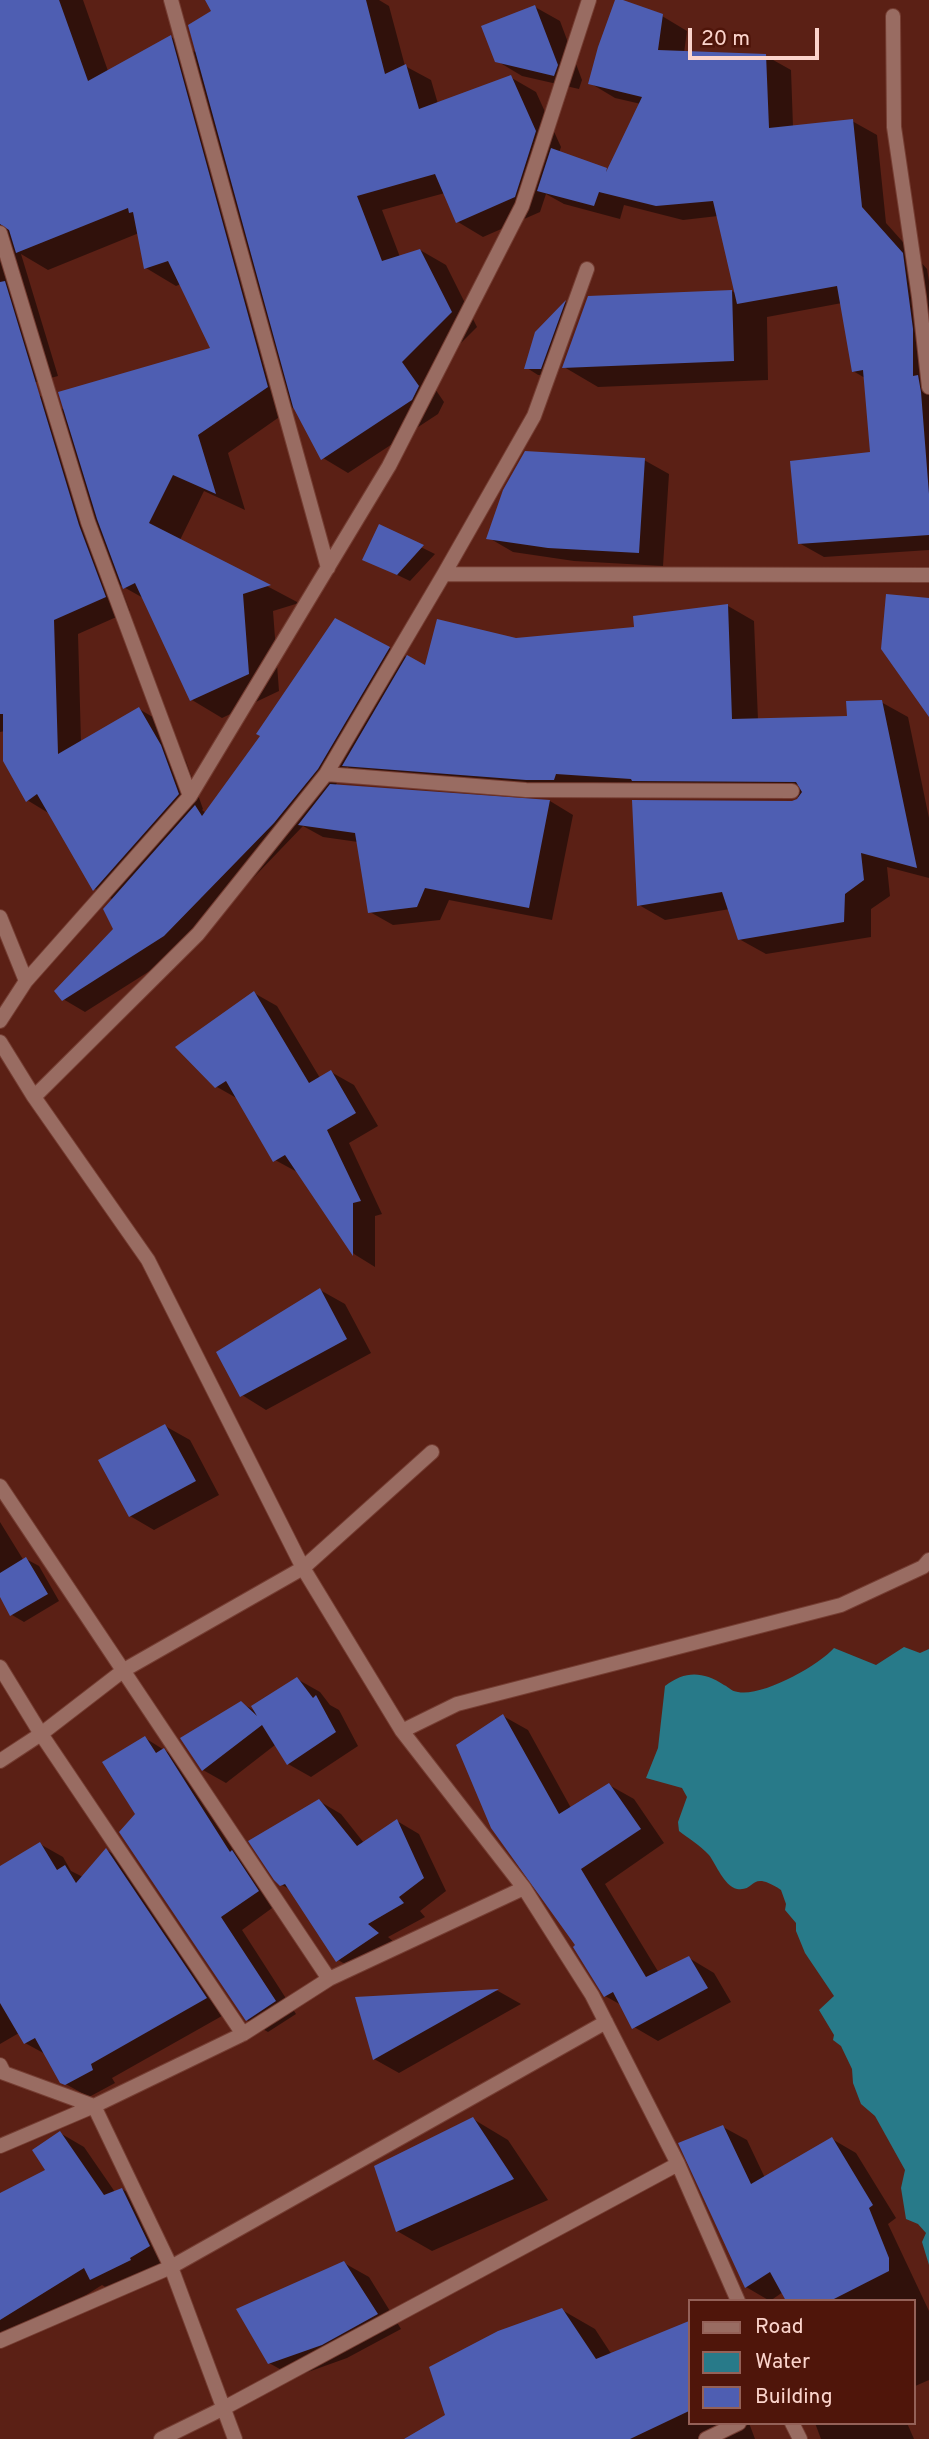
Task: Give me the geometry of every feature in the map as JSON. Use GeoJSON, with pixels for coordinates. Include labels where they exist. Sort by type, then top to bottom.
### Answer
{"type":"FeatureCollection","features":[{"type":"Feature","properties":{"kind":"street"},"geometry":{"type":"LineString","coordinates":[[172,0],[328,568]]}},
{"type":"Feature","properties":{"kind":"street"},"geometry":{"type":"LineString","coordinates":[[0,1021],[26,981],[190,796],[389,466],[522,206],[589,0]]}},
{"type":"Feature","properties":{"kind":"street"},"geometry":{"type":"LineString","coordinates":[[892,16],[894,127],[929,387]]}},
{"type":"Feature","properties":{"kind":"street"},"geometry":{"type":"LineString","coordinates":[[0,233],[88,522],[190,796]]}},
{"type":"Feature","properties":{"kind":"street"},"geometry":{"type":"LineString","coordinates":[[34,1097],[198,933],[326,774],[534,416],[587,269]]}},
{"type":"Feature","properties":{"kind":"street"},"geometry":{"type":"LineString","coordinates":[[444,574],[929,575]]}},
{"type":"Feature","properties":{"kind":"street"},"geometry":{"type":"LineString","coordinates":[[326,774],[526,790],[792,791]]}},
{"type":"Feature","properties":{"kind":"street"},"geometry":{"type":"LineString","coordinates":[[0,917],[26,981]]}},
{"type":"Feature","properties":{"kind":"street"},"geometry":{"type":"LineString","coordinates":[[0,1042],[34,1097],[148,1260],[303,1568],[402,1731],[524,1888],[606,2022],[678,2164],[737,2299]]}},
{"type":"Feature","properties":{"kind":"street"},"geometry":{"type":"LineString","coordinates":[[0,1761],[41,1734],[124,1670],[303,1568],[432,1452]]}},
{"type":"Feature","properties":{"kind":"street"},"geometry":{"type":"LineString","coordinates":[[0,1486],[329,1979]]}},
{"type":"Feature","properties":{"kind":"street"},"geometry":{"type":"LineString","coordinates":[[402,1731],[457,1704],[841,1605],[923,1567],[929,1560]]}},
{"type":"Feature","properties":{"kind":"street"},"geometry":{"type":"LineString","coordinates":[[0,1667],[41,1734],[243,2034]]}},
{"type":"Feature","properties":{"kind":"street"},"geometry":{"type":"LineString","coordinates":[[0,2146],[94,2106],[243,2034],[329,1979],[524,1888]]}},
{"type":"Feature","properties":{"kind":"street"},"geometry":{"type":"LineString","coordinates":[[0,2341],[170,2267],[606,2022]]}},
{"type":"Feature","properties":{"kind":"street"},"geometry":{"type":"LineString","coordinates":[[0,2065],[4,2073],[94,2106],[170,2267],[235,2439]]}},
{"type":"Feature","properties":{"kind":"street"},"geometry":{"type":"LineString","coordinates":[[161,2439],[678,2164]]}},
{"type":"Feature","properties":{"kind":"street"},"geometry":{"type":"LineString","coordinates":[[706,2439],[736,2425]]}},
{"type":"Feature","properties":{"kind":"water"},"geometry":{"type":"Polygon","coordinates":[[[904,1647],[920,1653],[929,1649],[929,2265],[922,2242],[926,2233],[918,2224],[906,2219],[901,2188],[905,2170],[875,2116],[861,2104],[853,2083],[852,2069],[841,2046],[833,2040],[834,2035],[819,2010],[834,1996],[805,1953],[796,1931],[796,1923],[785,1910],[786,1904],[781,1890],[763,1881],[743,1889],[728,1884],[709,1855],[679,1831],[678,1822],[687,1797],[682,1788],[646,1778],[658,1748],[665,1686],[672,1681],[687,1675],[701,1675],[734,1691],[748,1692],[789,1679],[816,1663],[834,1648],[876,1665],[904,1647]]]}},
{"type":"Feature","properties":{"kind":"building"},"geometry":{"type":"Polygon","coordinates":[[[0,0],[59,0],[88,81],[171,35],[268,387],[198,435],[216,494],[173,475],[149,523],[271,585],[243,594],[249,674],[190,701],[135,583],[123,589],[97,519],[58,392],[210,348],[168,261],[144,269],[133,212],[129,213],[128,208],[16,253],[9,230],[0,224],[0,0]]]}},
{"type":"Feature","properties":{"kind":"building"},"geometry":{"type":"Polygon","coordinates":[[[205,0],[366,0],[385,74],[406,64],[419,109],[511,75],[536,131],[515,197],[456,223],[435,174],[357,196],[382,261],[420,249],[452,312],[402,362],[419,386],[412,400],[321,460],[293,407],[188,25],[211,11],[205,0]]]}},
{"type":"Feature","properties":{"kind":"building"},"geometry":{"type":"Polygon","coordinates":[[[615,0],[623,0],[663,14],[658,50],[766,54],[769,128],[853,119],[862,207],[903,253],[913,329],[913,376],[918,375],[921,392],[929,494],[929,535],[798,544],[790,461],[870,452],[863,370],[852,372],[837,286],[737,304],[713,201],[656,206],[599,192],[594,206],[537,191],[551,148],[607,168],[606,172],[642,97],[588,84],[615,0]]]}},
{"type":"Feature","properties":{"kind":"building"},"geometry":{"type":"Polygon","coordinates":[[[535,5],[558,65],[554,76],[495,62],[481,26],[535,5]]]}},
{"type":"Feature","properties":{"kind":"building"},"geometry":{"type":"Polygon","coordinates":[[[5,281],[79,525],[106,597],[54,620],[58,754],[139,707],[161,745],[179,794],[93,891],[37,794],[26,802],[3,761],[3,714],[0,714],[0,282],[5,281]]]}},
{"type":"Feature","properties":{"kind":"building"},"geometry":{"type":"Polygon","coordinates":[[[732,290],[734,361],[562,368],[588,296],[732,290]]]}},
{"type":"Feature","properties":{"kind":"building"},"geometry":{"type":"Polygon","coordinates":[[[566,300],[541,369],[524,369],[535,332],[566,300]]]}},
{"type":"Feature","properties":{"kind":"building"},"geometry":{"type":"Polygon","coordinates":[[[525,451],[645,458],[639,553],[548,548],[486,539],[503,490],[525,451]]]}},
{"type":"Feature","properties":{"kind":"building"},"geometry":{"type":"Polygon","coordinates":[[[379,524],[424,545],[397,575],[362,560],[379,524]]]}},
{"type":"Feature","properties":{"kind":"building"},"geometry":{"type":"Polygon","coordinates":[[[886,594],[929,598],[929,717],[881,649],[886,594]]]}},
{"type":"Feature","properties":{"kind":"building"},"geometry":{"type":"Polygon","coordinates":[[[728,604],[732,719],[847,716],[846,701],[882,700],[917,868],[861,853],[864,880],[845,894],[844,922],[738,940],[722,892],[637,906],[632,800],[792,801],[802,792],[796,782],[632,781],[556,774],[554,780],[526,780],[342,766],[407,655],[425,665],[437,619],[516,638],[634,627],[633,616],[728,604]]]}},
{"type":"Feature","properties":{"kind":"building"},"geometry":{"type":"Polygon","coordinates":[[[335,618],[390,647],[318,769],[274,823],[164,936],[62,1001],[54,991],[113,929],[103,909],[195,805],[202,816],[260,736],[256,734],[335,618]]]}},
{"type":"Feature","properties":{"kind":"building"},"geometry":{"type":"Polygon","coordinates":[[[330,784],[550,800],[529,908],[425,888],[417,907],[368,913],[355,833],[298,825],[330,784]]]}},
{"type":"Feature","properties":{"kind":"building"},"geometry":{"type":"Polygon","coordinates":[[[254,991],[309,1083],[331,1070],[356,1113],[327,1130],[361,1201],[353,1203],[353,1256],[285,1155],[273,1162],[226,1081],[215,1088],[175,1047],[254,991]]]}},
{"type":"Feature","properties":{"kind":"building"},"geometry":{"type":"Polygon","coordinates":[[[320,1288],[347,1339],[240,1397],[216,1352],[320,1288]]]}},
{"type":"Feature","properties":{"kind":"building"},"geometry":{"type":"Polygon","coordinates":[[[165,1424],[196,1481],[129,1517],[98,1460],[165,1424]]]}},
{"type":"Feature","properties":{"kind":"building"},"geometry":{"type":"Polygon","coordinates":[[[26,1557],[48,1594],[10,1616],[0,1597],[0,1573],[26,1557]]]}},
{"type":"Feature","properties":{"kind":"building"},"geometry":{"type":"Polygon","coordinates":[[[297,1677],[313,1698],[316,1695],[336,1732],[287,1765],[262,1725],[202,1771],[180,1738],[241,1701],[257,1716],[251,1706],[297,1677]]]}},
{"type":"Feature","properties":{"kind":"building"},"geometry":{"type":"Polygon","coordinates":[[[503,1714],[559,1814],[609,1783],[641,1829],[581,1869],[646,1977],[689,1956],[708,1988],[632,2029],[613,1992],[604,1997],[573,1947],[575,1945],[491,1828],[456,1745],[503,1714]]]}},
{"type":"Feature","properties":{"kind":"building"},"geometry":{"type":"Polygon","coordinates":[[[145,1736],[156,1753],[164,1748],[230,1852],[232,1850],[259,1891],[221,1917],[276,2001],[246,2021],[119,1832],[135,1814],[102,1762],[145,1736]]]}},
{"type":"Feature","properties":{"kind":"building"},"geometry":{"type":"Polygon","coordinates":[[[319,1799],[357,1846],[397,1819],[424,1878],[399,1897],[404,1903],[368,1924],[379,1933],[336,1962],[285,1884],[280,1886],[274,1880],[248,1841],[319,1799]]]}},
{"type":"Feature","properties":{"kind":"building"},"geometry":{"type":"Polygon","coordinates":[[[40,1842],[57,1870],[65,1865],[76,1883],[106,1848],[207,1998],[91,2064],[93,2070],[65,2085],[60,2083],[35,2038],[24,2044],[0,2003],[0,1866],[40,1842]]]}},
{"type":"Feature","properties":{"kind":"building"},"geometry":{"type":"Polygon","coordinates":[[[499,1989],[373,2060],[355,1997],[499,1989]]]}},
{"type":"Feature","properties":{"kind":"building"},"geometry":{"type":"Polygon","coordinates":[[[473,2117],[514,2179],[396,2232],[374,2166],[473,2117]]]}},
{"type":"Feature","properties":{"kind":"building"},"geometry":{"type":"Polygon","coordinates":[[[723,2125],[751,2184],[832,2137],[873,2205],[869,2208],[889,2258],[889,2271],[834,2299],[785,2299],[770,2272],[745,2288],[678,2143],[723,2125]]]}},
{"type":"Feature","properties":{"kind":"building"},"geometry":{"type":"Polygon","coordinates":[[[60,2131],[104,2195],[122,2188],[150,2246],[130,2258],[131,2260],[90,2280],[84,2268],[0,2320],[0,2193],[45,2170],[32,2150],[60,2131]]]}},
{"type":"Feature","properties":{"kind":"building"},"geometry":{"type":"Polygon","coordinates":[[[344,2261],[378,2314],[322,2345],[268,2364],[236,2309],[344,2261]]]}},
{"type":"Feature","properties":{"kind":"building"},"geometry":{"type":"Polygon","coordinates":[[[562,2308],[596,2359],[688,2321],[688,2411],[630,2439],[404,2439],[445,2415],[429,2367],[498,2331],[562,2308]]]}}]}
